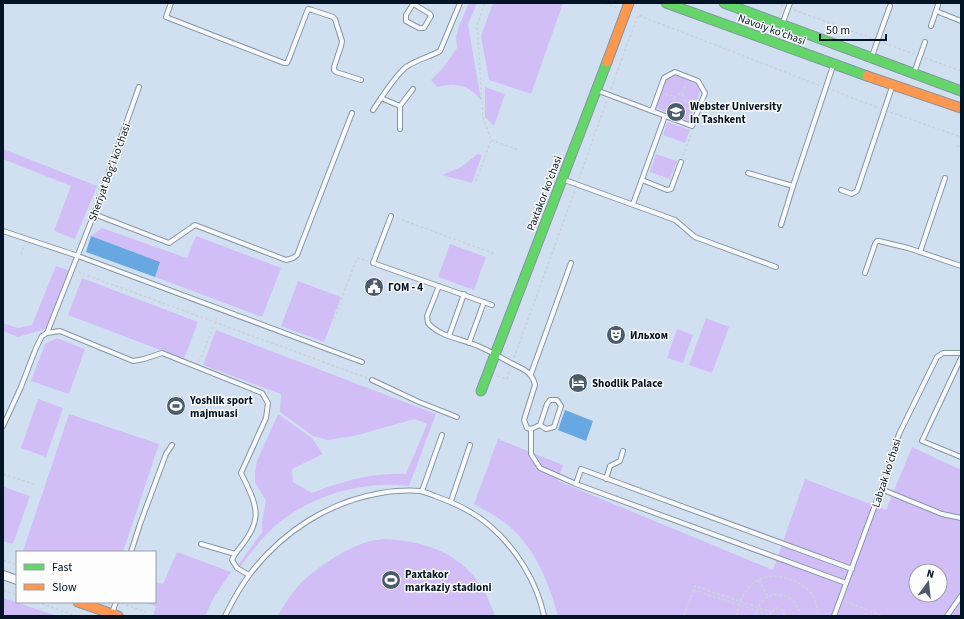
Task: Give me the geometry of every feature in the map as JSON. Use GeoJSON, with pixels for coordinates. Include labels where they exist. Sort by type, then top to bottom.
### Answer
{"type":"FeatureCollection","features":[{"type":"Feature","properties":{"kind":"main road","name":"Paxtakor ko'chasi"},"geometry":{"type":"LineString","coordinates":[[481,391],[629,3]]}},
{"type":"Feature","properties":{"kind":"main road","name":"Navoiy ko'chasi"},"geometry":{"type":"LineString","coordinates":[[666,3],[834,65],[961,108]]}},
{"type":"Feature","properties":{"kind":"main road","name":"Navoiy ko'chasi"},"geometry":{"type":"LineString","coordinates":[[724,3],[961,90]]}},
{"type":"Feature","properties":{"kind":"main road","name":"Navoiy ko'chasi"},"geometry":{"type":"LineString","coordinates":[[893,86],[961,116]]}},
{"type":"Feature","properties":{"kind":"main road"},"geometry":{"type":"LineString","coordinates":[[81,603],[115,615]]}},
{"type":"Feature","properties":{"kind":"street"},"geometry":{"type":"LineString","coordinates":[[3,575],[16,580]]}},
{"type":"Feature","properties":{"kind":"lane"},"geometry":{"type":"LineString","coordinates":[[171,3],[166,17],[284,63],[287,63],[308,10],[333,17],[336,19],[342,41],[334,70],[361,80]]}},
{"type":"Feature","properties":{"kind":"lane"},"geometry":{"type":"LineString","coordinates":[[412,3],[431,16],[424,28],[419,28],[406,21],[406,15],[412,3]]}},
{"type":"Feature","properties":{"kind":"lane"},"geometry":{"type":"LineString","coordinates":[[373,110],[405,68],[416,61],[440,51],[460,3]]}},
{"type":"Feature","properties":{"kind":"lane"},"geometry":{"type":"LineString","coordinates":[[931,26],[938,3]]}},
{"type":"Feature","properties":{"kind":"lane"},"geometry":{"type":"LineString","coordinates":[[782,25],[789,5]]}},
{"type":"Feature","properties":{"kind":"lane"},"geometry":{"type":"LineString","coordinates":[[871,57],[890,6]]}},
{"type":"Feature","properties":{"kind":"lane"},"geometry":{"type":"LineString","coordinates":[[936,11],[961,21]]}},
{"type":"Feature","properties":{"kind":"lane"},"geometry":{"type":"LineString","coordinates":[[914,73],[925,42]]}},
{"type":"Feature","properties":{"kind":"lane"},"geometry":{"type":"LineString","coordinates":[[781,225],[825,87],[834,65]]}},
{"type":"Feature","properties":{"kind":"lane"},"geometry":{"type":"LineString","coordinates":[[596,90],[665,116],[673,118],[692,126],[705,93],[698,81],[675,72],[664,78],[652,111]]}},
{"type":"Feature","properties":{"kind":"lane"},"geometry":{"type":"LineString","coordinates":[[840,190],[852,194],[857,191],[893,86]]}},
{"type":"Feature","properties":{"kind":"lane","name":"Sheriyat Bog'i ko'chasi"},"geometry":{"type":"LineString","coordinates":[[3,426],[21,387],[36,348],[42,336],[47,333],[94,214],[140,87]]}},
{"type":"Feature","properties":{"kind":"lane"},"geometry":{"type":"LineString","coordinates":[[400,129],[400,106],[413,89]]}},
{"type":"Feature","properties":{"kind":"lane"},"geometry":{"type":"LineString","coordinates":[[381,98],[400,106]]}},
{"type":"Feature","properties":{"kind":"lane"},"geometry":{"type":"LineString","coordinates":[[94,214],[169,243],[195,225],[286,260],[293,258],[297,255],[352,113]]}},
{"type":"Feature","properties":{"kind":"lane"},"geometry":{"type":"LineString","coordinates":[[633,204],[665,116]]}},
{"type":"Feature","properties":{"kind":"lane"},"geometry":{"type":"LineString","coordinates":[[642,180],[667,190],[671,188],[681,162]]}},
{"type":"Feature","properties":{"kind":"lane"},"geometry":{"type":"LineString","coordinates":[[748,173],[793,186]]}},
{"type":"Feature","properties":{"kind":"lane"},"geometry":{"type":"LineString","coordinates":[[920,252],[945,178]]}},
{"type":"Feature","properties":{"kind":"lane"},"geometry":{"type":"LineString","coordinates":[[562,179],[675,220],[695,237],[776,267]]}},
{"type":"Feature","properties":{"kind":"lane"},"geometry":{"type":"LineString","coordinates":[[391,216],[374,263],[492,305]]}},
{"type":"Feature","properties":{"kind":"lane"},"geometry":{"type":"LineString","coordinates":[[3,231],[78,256],[362,362]]}},
{"type":"Feature","properties":{"kind":"lane"},"geometry":{"type":"LineString","coordinates":[[865,273],[876,241],[908,248],[961,266]]}},
{"type":"Feature","properties":{"kind":"lane"},"geometry":{"type":"LineString","coordinates":[[531,374],[571,263]]}},
{"type":"Feature","properties":{"kind":"lane"},"geometry":{"type":"LineString","coordinates":[[439,286],[427,316],[428,323],[432,329],[495,354],[531,374],[535,385],[524,420],[527,428],[531,429]]}},
{"type":"Feature","properties":{"kind":"lane"},"geometry":{"type":"LineString","coordinates":[[449,336],[464,294]]}},
{"type":"Feature","properties":{"kind":"lane"},"geometry":{"type":"LineString","coordinates":[[470,343],[484,302]]}},
{"type":"Feature","properties":{"kind":"lane"},"geometry":{"type":"LineString","coordinates":[[47,333],[60,331],[133,361],[162,353],[262,393],[268,403],[266,418],[241,473],[252,494],[256,508],[256,522],[246,541],[232,560],[237,568],[249,574]]}},
{"type":"Feature","properties":{"kind":"lane","name":"Labzak ko'chasi"},"geometry":{"type":"LineString","coordinates":[[834,616],[881,489],[899,434],[937,357],[944,353],[961,353]]}},
{"type":"Feature","properties":{"kind":"lane"},"geometry":{"type":"LineString","coordinates":[[961,358],[922,441],[961,457]]}},
{"type":"Feature","properties":{"kind":"lane"},"geometry":{"type":"LineString","coordinates":[[372,380],[419,402],[457,417]]}},
{"type":"Feature","properties":{"kind":"lane"},"geometry":{"type":"LineString","coordinates":[[531,429],[540,424],[548,402],[557,400],[561,406],[561,409],[555,425],[546,429],[540,424]]}},
{"type":"Feature","properties":{"kind":"lane"},"geometry":{"type":"LineString","coordinates":[[531,429],[531,454],[540,468],[576,484],[846,583]]}},
{"type":"Feature","properties":{"kind":"lane"},"geometry":{"type":"LineString","coordinates":[[422,491],[442,435]]}},
{"type":"Feature","properties":{"kind":"lane"},"geometry":{"type":"LineString","coordinates":[[131,551],[166,454],[172,445]]}},
{"type":"Feature","properties":{"kind":"lane"},"geometry":{"type":"LineString","coordinates":[[451,501],[470,445]]}},
{"type":"Feature","properties":{"kind":"lane"},"geometry":{"type":"LineString","coordinates":[[606,479],[610,466],[620,461],[623,451]]}},
{"type":"Feature","properties":{"kind":"lane"},"geometry":{"type":"LineString","coordinates":[[576,484],[581,469],[852,569]]}},
{"type":"Feature","properties":{"kind":"lane"},"geometry":{"type":"LineString","coordinates":[[881,489],[942,514],[961,518]]}},
{"type":"Feature","properties":{"kind":"lane"},"geometry":{"type":"LineString","coordinates":[[225,616],[249,574],[284,539],[304,523],[349,500],[398,491],[422,491],[451,501],[484,520],[498,532],[510,546],[529,577],[537,594],[544,616]]}},
{"type":"Feature","properties":{"kind":"lane"},"geometry":{"type":"LineString","coordinates":[[201,544],[235,554]]}},
{"type":"Feature","properties":{"kind":"lane"},"geometry":{"type":"LineString","coordinates":[[947,616],[961,596]]}},
{"type":"Feature","properties":{"kind":"lane"},"geometry":{"type":"LineString","coordinates":[[115,615],[117,603]]}},
{"type":"Feature","properties":{"kind":"path"},"geometry":{"type":"LineString","coordinates":[[476,181],[491,140],[483,117],[477,25],[485,3]]}},
{"type":"Feature","properties":{"kind":"path"},"geometry":{"type":"LineString","coordinates":[[776,3],[789,5],[961,71]]}},
{"type":"Feature","properties":{"kind":"path"},"geometry":{"type":"LineString","coordinates":[[488,372],[507,379],[638,15],[884,110],[961,137]]}},
{"type":"Feature","properties":{"kind":"path"},"geometry":{"type":"LineString","coordinates":[[682,94],[688,77]]}},
{"type":"Feature","properties":{"kind":"path"},"geometry":{"type":"LineString","coordinates":[[659,91],[675,97]]}},
{"type":"Feature","properties":{"kind":"path"},"geometry":{"type":"LineString","coordinates":[[675,97],[677,94],[682,94]]}},
{"type":"Feature","properties":{"kind":"path"},"geometry":{"type":"LineString","coordinates":[[682,94],[685,97],[685,101]]}},
{"type":"Feature","properties":{"kind":"path"},"geometry":{"type":"LineString","coordinates":[[675,97],[675,101],[678,104]]}},
{"type":"Feature","properties":{"kind":"path"},"geometry":{"type":"LineString","coordinates":[[685,101],[700,106]]}},
{"type":"Feature","properties":{"kind":"path"},"geometry":{"type":"LineString","coordinates":[[678,104],[682,104],[685,101]]}},
{"type":"Feature","properties":{"kind":"path"},"geometry":{"type":"LineString","coordinates":[[673,118],[678,104]]}},
{"type":"Feature","properties":{"kind":"path"},"geometry":{"type":"LineString","coordinates":[[681,162],[692,131]]}},
{"type":"Feature","properties":{"kind":"path"},"geometry":{"type":"LineString","coordinates":[[491,140],[519,150]]}},
{"type":"Feature","properties":{"kind":"path"},"geometry":{"type":"LineString","coordinates":[[958,147],[961,144]]}},
{"type":"Feature","properties":{"kind":"path"},"geometry":{"type":"LineString","coordinates":[[391,216],[495,254]]}},
{"type":"Feature","properties":{"kind":"path"},"geometry":{"type":"LineString","coordinates":[[21,255],[26,239]]}},
{"type":"Feature","properties":{"kind":"path"},"geometry":{"type":"LineString","coordinates":[[334,319],[357,258],[374,263]]}},
{"type":"Feature","properties":{"kind":"path"},"geometry":{"type":"LineString","coordinates":[[72,270],[372,380]]}},
{"type":"Feature","properties":{"kind":"path"},"geometry":{"type":"LineString","coordinates":[[196,367],[221,310]]}},
{"type":"Feature","properties":{"kind":"path"},"geometry":{"type":"LineString","coordinates":[[3,474],[34,484]]}},
{"type":"Feature","properties":{"kind":"path"},"geometry":{"type":"LineString","coordinates":[[3,560],[16,565]]}},
{"type":"Feature","properties":{"kind":"path"},"geometry":{"type":"LineString","coordinates":[[737,616],[740,601],[747,589],[752,584],[771,576],[778,576],[787,577],[802,585],[814,598],[818,616]]}},
{"type":"Feature","properties":{"kind":"path"},"geometry":{"type":"LineString","coordinates":[[759,580],[768,597]]}},
{"type":"Feature","properties":{"kind":"path"},"geometry":{"type":"LineString","coordinates":[[684,616],[695,586],[771,612]]}},
{"type":"Feature","properties":{"kind":"path"},"geometry":{"type":"LineString","coordinates":[[694,589],[770,615],[771,612],[777,608],[780,608],[786,616]]}},
{"type":"Feature","properties":{"kind":"path"},"geometry":{"type":"LineString","coordinates":[[3,590],[16,595]]}},
{"type":"Feature","properties":{"kind":"path"},"geometry":{"type":"LineString","coordinates":[[756,616],[761,602],[768,597],[777,594],[786,596],[794,601],[799,609],[800,616]]}},
{"type":"Feature","properties":{"kind":"path"},"geometry":{"type":"LineString","coordinates":[[840,600],[881,615],[880,616]]}},
{"type":"Feature","properties":{"kind":"path"},"geometry":{"type":"LineString","coordinates":[[40,603],[76,616]]}},
{"type":"Feature","properties":{"kind":"path"},"geometry":{"type":"LineString","coordinates":[[120,603],[146,612],[144,616]]}},
{"type":"Feature","properties":{"kind":"shaded area"},"geometry":{"type":"Polygon","coordinates":[[[469,3],[477,3],[468,24],[481,100],[467,88],[456,85],[437,87],[431,80],[443,68],[457,48],[456,37],[469,3]]]}},
{"type":"Feature","properties":{"kind":"shaded area"},"geometry":{"type":"Polygon","coordinates":[[[493,3],[563,3],[531,94],[489,80],[481,36],[493,3]]]}},
{"type":"Feature","properties":{"kind":"shaded area"},"geometry":{"type":"Polygon","coordinates":[[[675,75],[697,84],[700,91],[689,121],[656,108],[666,79],[675,75]]]}},
{"type":"Feature","properties":{"kind":"shaded area"},"geometry":{"type":"Polygon","coordinates":[[[485,87],[505,94],[494,126],[485,117],[485,87]]]}},
{"type":"Feature","properties":{"kind":"shaded area"},"geometry":{"type":"Polygon","coordinates":[[[667,122],[690,130],[685,143],[663,135],[667,122]]]}},
{"type":"Feature","properties":{"kind":"shaded area"},"geometry":{"type":"Polygon","coordinates":[[[3,149],[97,186],[75,239],[54,231],[71,186],[3,159],[3,149]]]}},
{"type":"Feature","properties":{"kind":"shaded area"},"geometry":{"type":"Polygon","coordinates":[[[478,154],[482,155],[472,183],[442,175],[461,167],[478,154]]]}},
{"type":"Feature","properties":{"kind":"shaded area"},"geometry":{"type":"Polygon","coordinates":[[[656,154],[677,161],[670,179],[650,172],[656,154]]]}},
{"type":"Feature","properties":{"kind":"shaded area"},"geometry":{"type":"Polygon","coordinates":[[[102,228],[187,258],[196,236],[281,268],[262,317],[155,277],[160,262],[91,236],[102,228]]]}},
{"type":"Feature","properties":{"kind":"shaded area"},"geometry":{"type":"Polygon","coordinates":[[[450,244],[486,257],[474,290],[438,277],[450,244]]]}},
{"type":"Feature","properties":{"kind":"shaded area"},"geometry":{"type":"Polygon","coordinates":[[[56,266],[70,271],[46,329],[18,337],[3,331],[3,323],[18,328],[32,325],[56,266]]]}},
{"type":"Feature","properties":{"kind":"shaded area"},"geometry":{"type":"Polygon","coordinates":[[[82,278],[198,322],[184,359],[68,315],[82,278]]]}},
{"type":"Feature","properties":{"kind":"shaded area"},"geometry":{"type":"Polygon","coordinates":[[[298,281],[341,297],[324,342],[281,326],[298,281]]]}},
{"type":"Feature","properties":{"kind":"shaded area"},"geometry":{"type":"Polygon","coordinates":[[[706,318],[729,327],[712,373],[689,365],[706,318]]]}},
{"type":"Feature","properties":{"kind":"shaded area"},"geometry":{"type":"Polygon","coordinates":[[[677,329],[693,335],[683,363],[667,358],[677,329]]]}},
{"type":"Feature","properties":{"kind":"shaded area"},"geometry":{"type":"Polygon","coordinates":[[[216,330],[436,414],[409,486],[391,485],[355,488],[338,492],[304,506],[275,526],[257,545],[241,566],[239,566],[262,532],[262,522],[266,501],[255,482],[255,472],[257,461],[278,414],[312,438],[323,454],[292,469],[293,482],[312,493],[358,478],[382,474],[406,474],[427,424],[415,419],[354,436],[328,440],[313,436],[280,412],[281,394],[203,365],[216,330]]]}},
{"type":"Feature","properties":{"kind":"shaded area"},"geometry":{"type":"Polygon","coordinates":[[[57,338],[85,349],[69,394],[31,381],[45,344],[57,338]]]}},
{"type":"Feature","properties":{"kind":"shaded area"},"geometry":{"type":"Polygon","coordinates":[[[38,399],[63,408],[46,457],[21,448],[38,399]]]}},
{"type":"Feature","properties":{"kind":"shaded area"},"geometry":{"type":"Polygon","coordinates":[[[69,414],[159,444],[123,551],[23,551],[69,414]]]}},
{"type":"Feature","properties":{"kind":"shaded area"},"geometry":{"type":"Polygon","coordinates":[[[498,439],[563,465],[558,481],[773,570],[805,479],[886,510],[912,447],[961,470],[961,616],[558,616],[546,579],[527,546],[510,527],[474,504],[498,439]]]}},
{"type":"Feature","properties":{"kind":"shaded area"},"geometry":{"type":"Polygon","coordinates":[[[4,487],[30,496],[13,544],[3,541],[4,487]]]}},
{"type":"Feature","properties":{"kind":"shaded area","name":"Paxtakor markaziy stadioni"},"geometry":{"type":"Polygon","coordinates":[[[385,539],[423,545],[439,550],[454,558],[467,569],[478,582],[487,597],[495,616],[278,616],[299,585],[321,567],[338,555],[356,546],[369,541],[385,539]]]}},
{"type":"Feature","properties":{"kind":"shaded area"},"geometry":{"type":"Polygon","coordinates":[[[177,552],[231,572],[214,597],[205,616],[153,616],[156,606],[145,603],[156,603],[156,582],[163,584],[177,552]]]}},
{"type":"Feature","properties":{"kind":"shaded area"},"geometry":{"type":"Polygon","coordinates":[[[3,598],[57,616],[3,616],[3,598]]]}},
{"type":"Feature","properties":{"kind":"water"},"geometry":{"type":"Polygon","coordinates":[[[91,236],[160,262],[155,277],[86,252],[91,236]]]}},
{"type":"Feature","properties":{"kind":"water"},"geometry":{"type":"Polygon","coordinates":[[[565,410],[593,421],[586,441],[558,430],[565,410]]]}},
{"type":"Feature","properties":{"kind":"traffic: fast"},"geometry":{"type":"LineString","coordinates":[[666,3],[867,76]]}},
{"type":"Feature","properties":{"kind":"traffic: fast"},"geometry":{"type":"LineString","coordinates":[[724,3],[961,91]]}},
{"type":"Feature","properties":{"kind":"traffic: fast"},"geometry":{"type":"LineString","coordinates":[[481,391],[607,62]]}},
{"type":"Feature","properties":{"kind":"traffic: slow"},"geometry":{"type":"LineString","coordinates":[[607,62],[629,3]]}},
{"type":"Feature","properties":{"kind":"traffic: slow"},"geometry":{"type":"LineString","coordinates":[[867,76],[961,108]]}},
{"type":"Feature","properties":{"kind":"traffic: slow"},"geometry":{"type":"LineString","coordinates":[[81,603],[118,616]]}},
{"type":"Feature","properties":{"kind":"place","name":"Webster University in Tashkent"},"geometry":{"type":"Point","coordinates":[676,112]}},
{"type":"Feature","properties":{"kind":"place","name":"ГОМ - 4"},"geometry":{"type":"Point","coordinates":[374,287]}},
{"type":"Feature","properties":{"kind":"place","name":"Ильхом"},"geometry":{"type":"Point","coordinates":[616,335]}},
{"type":"Feature","properties":{"kind":"place","name":"Shodlik Palace"},"geometry":{"type":"Point","coordinates":[578,383]}},
{"type":"Feature","properties":{"kind":"place","name":"Yoshlik sport majmuasi"},"geometry":{"type":"Point","coordinates":[176,406]}},
{"type":"Feature","properties":{"kind":"place","name":"Paxtakor markaziy stadioni"},"geometry":{"type":"Point","coordinates":[391,580]}}]}
